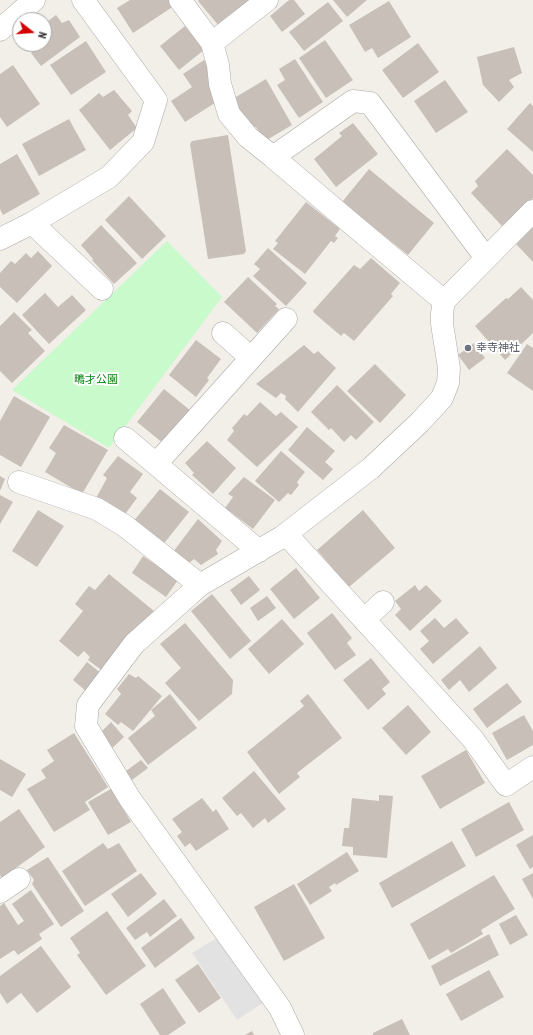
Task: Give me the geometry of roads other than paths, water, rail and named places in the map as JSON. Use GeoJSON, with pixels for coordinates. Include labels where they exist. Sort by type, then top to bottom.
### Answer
{"type":"FeatureCollection","features":[{"type":"Feature","properties":{"kind":"street"},"geometry":{"type":"LineString","coordinates":[[0,30],[34,0]]}},
{"type":"Feature","properties":{"kind":"street"},"geometry":{"type":"LineString","coordinates":[[0,239],[32,223],[109,177],[143,142],[156,100],[83,0]]}},
{"type":"Feature","properties":{"kind":"street"},"geometry":{"type":"LineString","coordinates":[[180,0],[212,43],[218,65],[220,84],[229,114],[248,137],[274,157],[444,301]]}},
{"type":"Feature","properties":{"kind":"street"},"geometry":{"type":"LineString","coordinates":[[212,43],[266,0]]}},
{"type":"Feature","properties":{"kind":"street"},"geometry":{"type":"LineString","coordinates":[[274,157],[354,101],[370,103],[486,258]]}},
{"type":"Feature","properties":{"kind":"street"},"geometry":{"type":"LineString","coordinates":[[293,1035],[280,1008],[130,799],[86,726],[88,705],[134,644],[200,585],[286,534],[371,468],[420,422],[442,398],[448,383],[450,368],[442,324],[444,301],[533,211]]}},
{"type":"Feature","properties":{"kind":"street"},"geometry":{"type":"LineString","coordinates":[[32,223],[102,289]]}},
{"type":"Feature","properties":{"kind":"street"},"geometry":{"type":"LineString","coordinates":[[156,464],[286,319]]}},
{"type":"Feature","properties":{"kind":"street"},"geometry":{"type":"LineString","coordinates":[[223,333],[251,358]]}},
{"type":"Feature","properties":{"kind":"street"},"geometry":{"type":"LineString","coordinates":[[125,438],[259,551]]}},
{"type":"Feature","properties":{"kind":"street"},"geometry":{"type":"LineString","coordinates":[[19,482],[97,509],[125,526],[200,585]]}},
{"type":"Feature","properties":{"kind":"street"},"geometry":{"type":"LineString","coordinates":[[286,534],[472,738],[506,785],[533,767]]}},
{"type":"Feature","properties":{"kind":"street"},"geometry":{"type":"LineString","coordinates":[[364,620],[383,602]]}},
{"type":"Feature","properties":{"kind":"street"},"geometry":{"type":"LineString","coordinates":[[0,892],[19,879]]}},
{"type":"Feature","properties":{"kind":"place","name":"幸寺神社"},"geometry":{"type":"Point","coordinates":[468,348]}},
{"type":"Feature","properties":{"kind":"park label","name":"鴫才公園"},"geometry":{"type":"Point","coordinates":[96,380]}}]}
